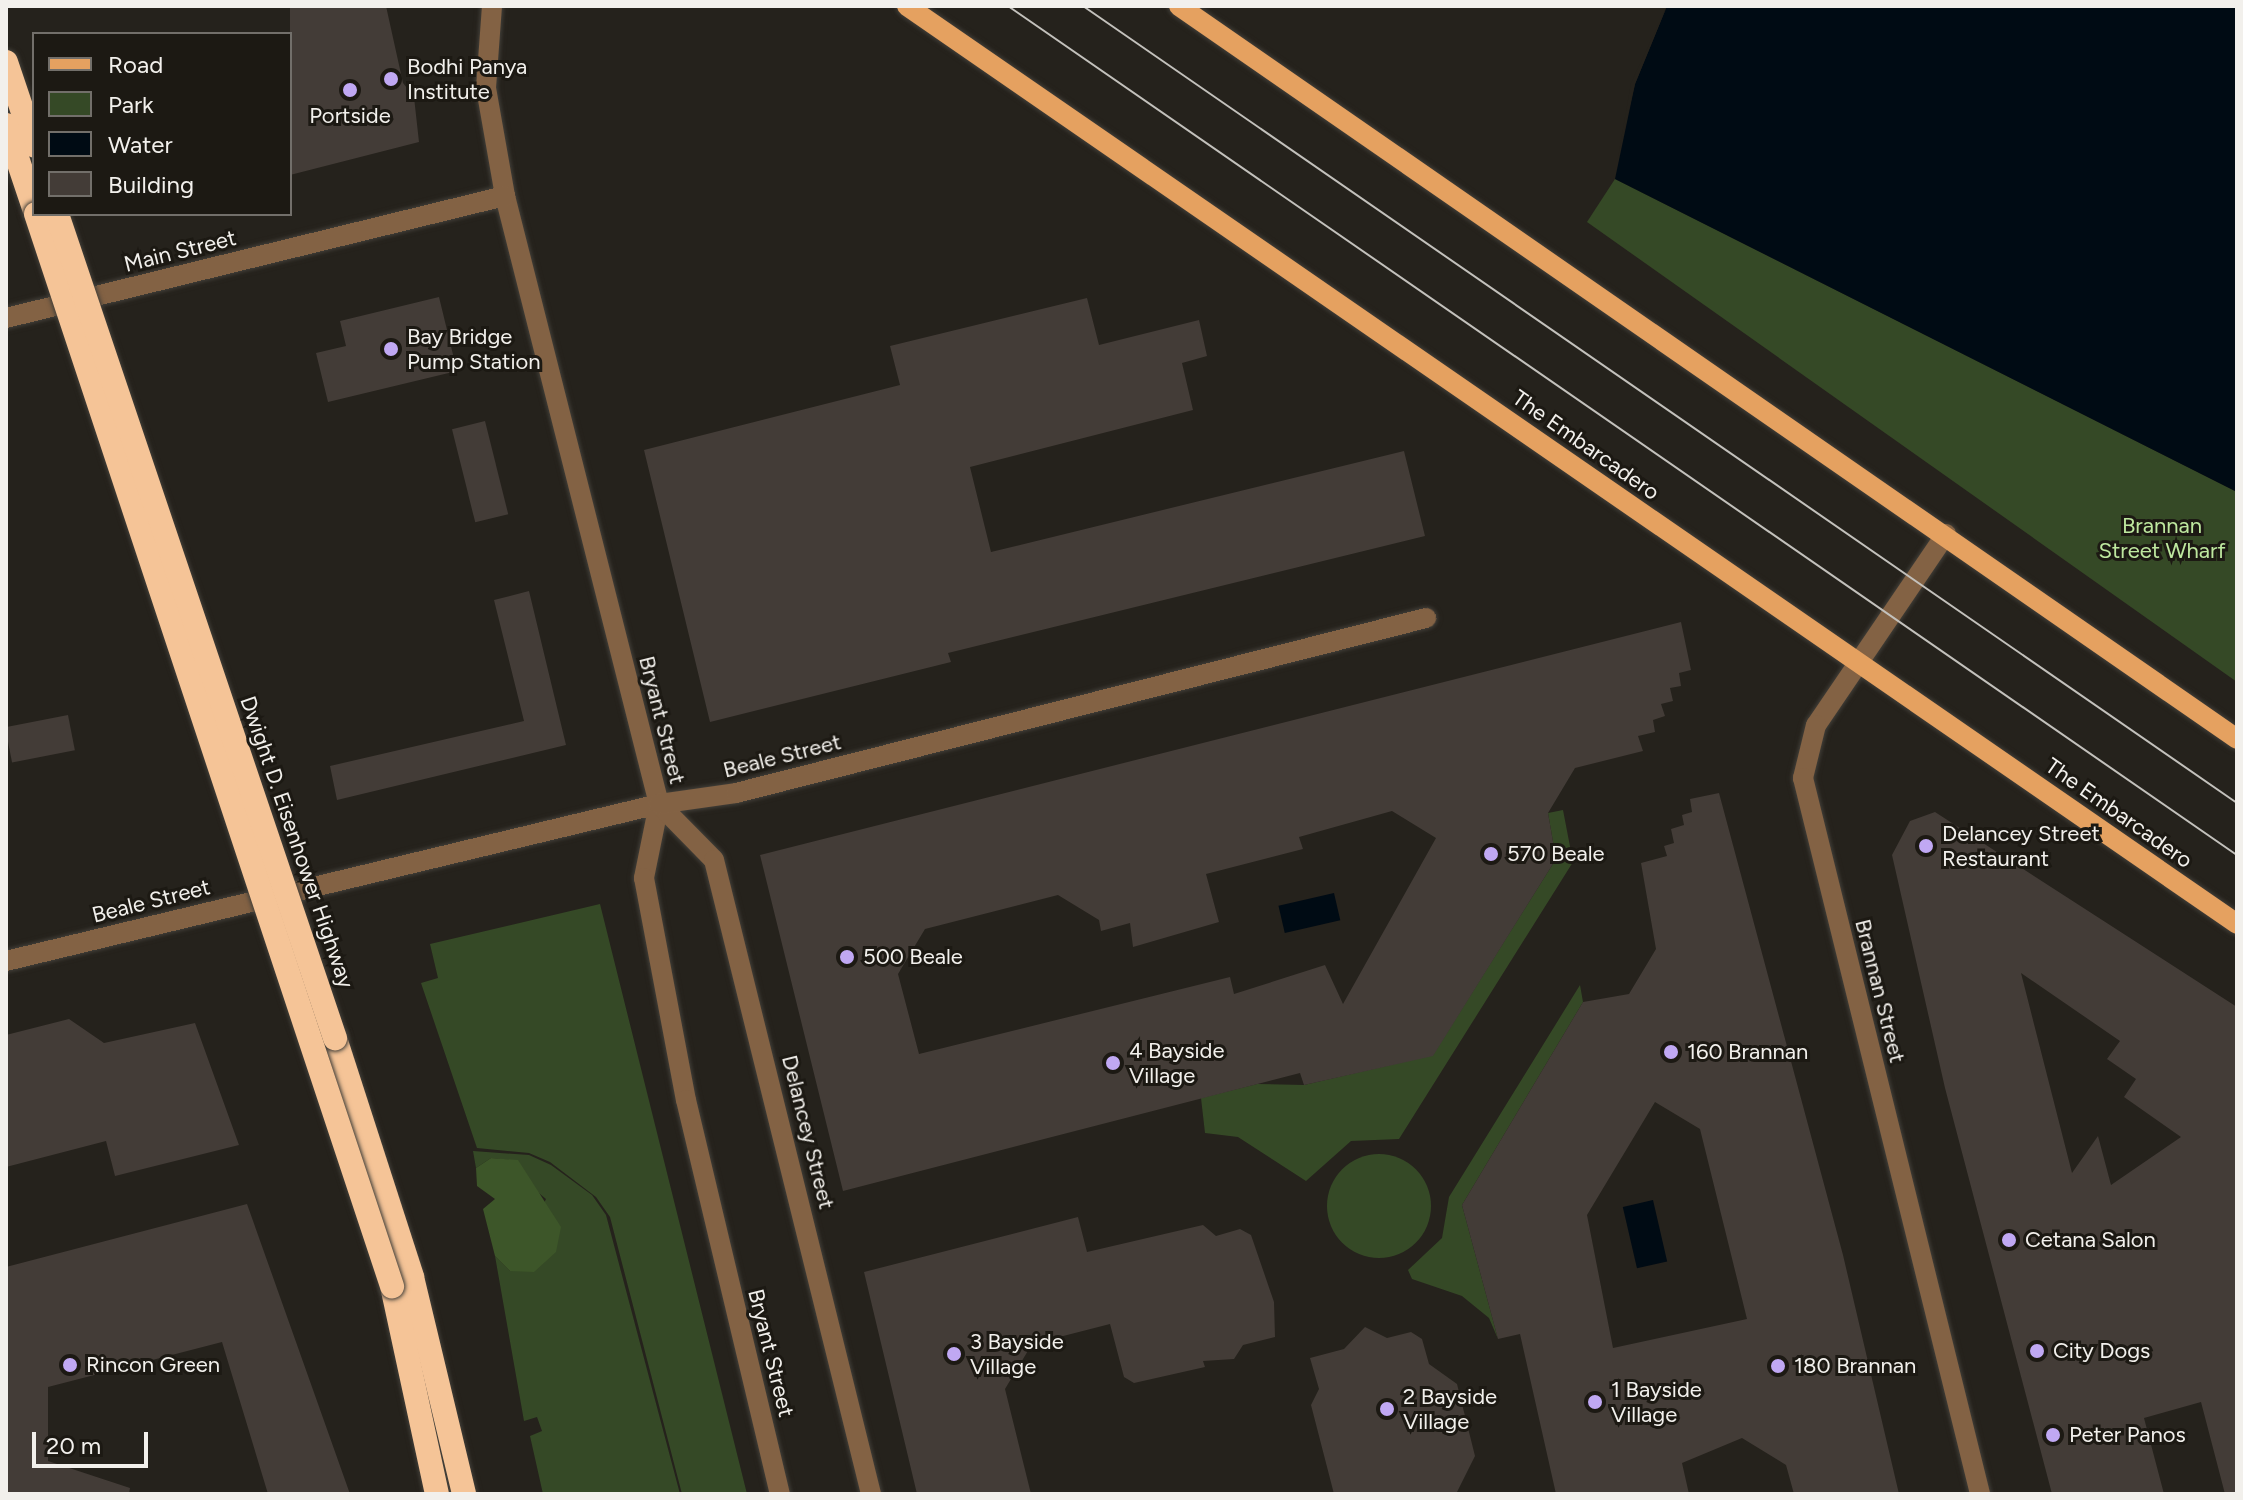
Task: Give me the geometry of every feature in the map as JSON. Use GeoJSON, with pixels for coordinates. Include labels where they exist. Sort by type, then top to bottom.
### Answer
{"type":"FeatureCollection","features":[{"type":"Feature","properties":{"kind":"highway"},"geometry":{"type":"LineString","coordinates":[[6,62],[32,139]]}},
{"type":"Feature","properties":{"kind":"highway"},"geometry":{"type":"LineString","coordinates":[[6,125],[32,202]]}},
{"type":"Feature","properties":{"kind":"highway","name":"Dwight D. Eisenhower Highway"},"geometry":{"type":"LineString","coordinates":[[37,216],[392,1286],[437,1494]]}},
{"type":"Feature","properties":{"kind":"highway","name":"Dwight D. Eisenhower Highway"},"geometry":{"type":"LineString","coordinates":[[58,216],[335,1038],[412,1277],[464,1494]]}},
{"type":"Feature","properties":{"kind":"highway"},"geometry":{"type":"LineString","coordinates":[[449,1423],[474,1494]]}},
{"type":"Feature","properties":{"kind":"main road","name":"The Embarcadero"},"geometry":{"type":"LineString","coordinates":[[907,6],[2237,924]]}},
{"type":"Feature","properties":{"kind":"main road"},"geometry":{"type":"LineString","coordinates":[[1179,6],[1946,534],[2237,739]]}},
{"type":"Feature","properties":{"kind":"street","name":"Bryant Street"},"geometry":{"type":"LineString","coordinates":[[492,6],[486,88],[505,196],[659,804],[644,878],[686,1100],[780,1494]]}},
{"type":"Feature","properties":{"kind":"street","name":"Main Street"},"geometry":{"type":"LineString","coordinates":[[6,318],[505,196]]}},
{"type":"Feature","properties":{"kind":"street","name":"Brannan Street"},"geometry":{"type":"LineString","coordinates":[[1946,534],[1857,661],[1811,734],[1803,778],[1980,1494]]}},
{"type":"Feature","properties":{"kind":"street","name":"Beale Street"},"geometry":{"type":"LineString","coordinates":[[6,961],[659,804],[736,793],[1426,618]]}},
{"type":"Feature","properties":{"kind":"street","name":"Delancey Street"},"geometry":{"type":"LineString","coordinates":[[659,804],[714,860],[813,1249],[871,1494]]}},
{"type":"Feature","properties":{"kind":"green space","name":"Brannan Street Wharf"},"geometry":{"type":"Polygon","coordinates":[[[1615,179],[2237,492],[2237,682],[1587,222],[1615,179]]]}},
{"type":"Feature","properties":{"kind":"green space"},"geometry":{"type":"Polygon","coordinates":[[[1563,810],[1573,862],[1399,1139],[1351,1141],[1306,1181],[1238,1137],[1205,1133],[1201,1098],[1257,1084],[1304,1085],[1433,1055],[1556,859],[1548,813],[1563,810]]]}},
{"type":"Feature","properties":{"kind":"green space"},"geometry":{"type":"Polygon","coordinates":[[[600,904],[747,1494],[682,1494],[610,1217],[596,1197],[550,1162],[529,1153],[477,1148],[421,983],[438,978],[430,944],[600,904]]]}},
{"type":"Feature","properties":{"kind":"green space"},"geometry":{"type":"Polygon","coordinates":[[[1580,985],[1583,1002],[1462,1205],[1498,1339],[1489,1318],[1462,1296],[1412,1279],[1408,1270],[1442,1238],[1449,1197],[1580,985]]]}},
{"type":"Feature","properties":{"kind":"green space"},"geometry":{"type":"Polygon","coordinates":[[[473,1151],[529,1155],[551,1165],[592,1195],[606,1215],[680,1494],[543,1494],[530,1436],[542,1431],[537,1417],[524,1421],[495,1256],[510,1271],[546,1199],[528,1184],[518,1161],[491,1158],[476,1168],[473,1151]]]}},
{"type":"Feature","properties":{"kind":"green space"},"geometry":{"type":"Polygon","coordinates":[[[1379,1154],[1399,1158],[1416,1169],[1427,1186],[1431,1206],[1427,1226],[1416,1243],[1399,1254],[1379,1258],[1359,1254],[1342,1243],[1331,1226],[1327,1206],[1331,1186],[1342,1169],[1359,1158],[1379,1154]]]}},
{"type":"Feature","properties":{"kind":"green space"},"geometry":{"type":"Polygon","coordinates":[[[491,1158],[518,1160],[561,1227],[556,1252],[534,1272],[510,1271],[495,1256],[483,1209],[495,1199],[477,1186],[476,1168],[491,1158]]]}},
{"type":"Feature","properties":{"kind":"water"},"geometry":{"type":"Polygon","coordinates":[[[1667,6],[2237,6],[2237,492],[1615,179],[1635,84],[1667,6]]]}},
{"type":"Feature","properties":{"kind":"water"},"geometry":{"type":"Polygon","coordinates":[[[1334,893],[1340,920],[1285,933],[1278,906],[1334,893]]]}},
{"type":"Feature","properties":{"kind":"water"},"geometry":{"type":"Polygon","coordinates":[[[1653,1200],[1667,1261],[1637,1268],[1623,1207],[1653,1200]]]}},
{"type":"Feature","properties":{"kind":"pier"},"geometry":{"type":"Polygon","coordinates":[[[1667,6],[1635,84],[1618,157],[1631,83],[1667,6]]]}},
{"type":"Feature","properties":{"kind":"building","name":"Portside"},"geometry":{"type":"Polygon","coordinates":[[[290,6],[386,6],[403,83],[414,97],[419,142],[292,174],[290,6]]]}},
{"type":"Feature","properties":{"kind":"building","name":"Bay Bridge Pump Station"},"geometry":{"type":"Polygon","coordinates":[[[439,297],[457,371],[328,402],[316,353],[346,346],[340,321],[439,297]]]}},
{"type":"Feature","properties":{"kind":"building"},"geometry":{"type":"Polygon","coordinates":[[[1087,298],[1099,345],[1199,320],[1207,356],[1182,363],[1193,410],[970,467],[991,552],[1404,451],[1425,536],[948,653],[951,662],[710,722],[644,450],[900,385],[890,346],[1087,298]]]}},
{"type":"Feature","properties":{"kind":"building"},"geometry":{"type":"Polygon","coordinates":[[[485,421],[508,514],[475,522],[452,429],[485,421]]]}},
{"type":"Feature","properties":{"kind":"building"},"geometry":{"type":"Polygon","coordinates":[[[529,591],[566,745],[337,800],[330,766],[524,721],[494,600],[529,591]]]}},
{"type":"Feature","properties":{"kind":"building"},"geometry":{"type":"Polygon","coordinates":[[[1681,622],[1691,670],[1679,673],[1681,686],[1670,688],[1673,701],[1661,704],[1665,716],[1653,720],[1655,732],[1638,736],[1643,751],[1575,768],[1548,813],[1556,859],[1433,1056],[1304,1085],[1300,1073],[843,1191],[760,855],[1681,622]],[[1392,811],[1299,837],[1303,849],[1206,874],[1219,922],[1133,947],[1130,923],[1101,931],[1099,920],[1058,895],[925,929],[898,974],[919,1054],[1230,977],[1234,994],[1325,965],[1343,1004],[1436,838],[1392,811]]]}},
{"type":"Feature","properties":{"kind":"building"},"geometry":{"type":"Polygon","coordinates":[[[68,715],[75,750],[12,763],[6,727],[68,715]]]}},
{"type":"Feature","properties":{"kind":"building","name":"160 Brannan"},"geometry":{"type":"Polygon","coordinates":[[[1719,793],[1843,1255],[1899,1494],[1794,1494],[1786,1465],[1742,1438],[1682,1463],[1689,1494],[1556,1494],[1520,1334],[1498,1339],[1462,1205],[1583,1002],[1629,994],[1656,949],[1641,863],[1667,856],[1664,846],[1674,843],[1671,829],[1684,825],[1682,815],[1692,812],[1690,799],[1719,793]],[[1655,1102],[1587,1215],[1613,1348],[1747,1319],[1700,1129],[1655,1102]]]}},
{"type":"Feature","properties":{"kind":"building"},"geometry":{"type":"Polygon","coordinates":[[[1935,812],[2237,1007],[2237,1494],[2225,1494],[2201,1402],[2144,1418],[2164,1494],[2052,1494],[1945,1088],[1892,855],[1910,821],[1935,812]],[[2021,973],[2072,1173],[2098,1136],[2111,1185],[2181,1137],[2124,1097],[2136,1079],[2107,1059],[2120,1041],[2021,973]]]}},
{"type":"Feature","properties":{"kind":"building"},"geometry":{"type":"Polygon","coordinates":[[[69,1019],[104,1043],[195,1023],[239,1145],[115,1176],[106,1141],[6,1167],[6,1035],[69,1019]]]}},
{"type":"Feature","properties":{"kind":"building","name":"Rincon Green"},"geometry":{"type":"Polygon","coordinates":[[[247,1204],[350,1494],[268,1494],[222,1342],[48,1387],[48,1461],[130,1488],[129,1494],[6,1494],[6,1267],[247,1204]]]}},
{"type":"Feature","properties":{"kind":"building","name":"3 Bayside Village"},"geometry":{"type":"Polygon","coordinates":[[[1078,1217],[1087,1252],[1203,1225],[1216,1236],[1240,1229],[1251,1235],[1274,1302],[1275,1337],[1243,1345],[1234,1359],[1203,1361],[1205,1367],[1134,1383],[1124,1377],[1110,1324],[1032,1344],[1005,1389],[1031,1494],[917,1494],[864,1272],[1078,1217]]]}},
{"type":"Feature","properties":{"kind":"building","name":"2 Bayside Village"},"geometry":{"type":"Polygon","coordinates":[[[1365,1327],[1387,1338],[1411,1332],[1422,1339],[1429,1364],[1457,1384],[1475,1456],[1456,1494],[1334,1494],[1311,1405],[1319,1389],[1310,1358],[1344,1349],[1365,1327]]]}},
{"type":"Feature","properties":{"kind":"tram line"},"geometry":{"type":"LineString","coordinates":[[1008,6],[2237,855]]}},
{"type":"Feature","properties":{"kind":"tram line"},"geometry":{"type":"LineString","coordinates":[[1083,6],[2237,803]]}},
{"type":"Feature","properties":{"kind":"place","name":"Bodhi Panya Institute"},"geometry":{"type":"Point","coordinates":[391,79]}},
{"type":"Feature","properties":{"kind":"place","name":"Portside"},"geometry":{"type":"Point","coordinates":[350,90]}},
{"type":"Feature","properties":{"kind":"place","name":"Bay Bridge Pump Station"},"geometry":{"type":"Point","coordinates":[391,349]}},
{"type":"Feature","properties":{"kind":"place","name":"Delancey Street Restaurant"},"geometry":{"type":"Point","coordinates":[1926,846]}},
{"type":"Feature","properties":{"kind":"place","name":"570 Beale"},"geometry":{"type":"Point","coordinates":[1491,854]}},
{"type":"Feature","properties":{"kind":"place","name":"500 Beale"},"geometry":{"type":"Point","coordinates":[847,957]}},
{"type":"Feature","properties":{"kind":"place","name":"160 Brannan"},"geometry":{"type":"Point","coordinates":[1671,1052]}},
{"type":"Feature","properties":{"kind":"place","name":"4 Bayside Village"},"geometry":{"type":"Point","coordinates":[1113,1063]}},
{"type":"Feature","properties":{"kind":"place","name":"Cetana Salon"},"geometry":{"type":"Point","coordinates":[2009,1240]}},
{"type":"Feature","properties":{"kind":"place","name":"City Dogs"},"geometry":{"type":"Point","coordinates":[2037,1351]}},
{"type":"Feature","properties":{"kind":"place","name":"3 Bayside Village"},"geometry":{"type":"Point","coordinates":[954,1354]}},
{"type":"Feature","properties":{"kind":"place","name":"Rincon Green"},"geometry":{"type":"Point","coordinates":[70,1365]}},
{"type":"Feature","properties":{"kind":"place","name":"180 Brannan"},"geometry":{"type":"Point","coordinates":[1778,1366]}},
{"type":"Feature","properties":{"kind":"place","name":"1 Bayside Village"},"geometry":{"type":"Point","coordinates":[1595,1402]}},
{"type":"Feature","properties":{"kind":"place","name":"2 Bayside Village"},"geometry":{"type":"Point","coordinates":[1387,1409]}},
{"type":"Feature","properties":{"kind":"place","name":"Peter Panos"},"geometry":{"type":"Point","coordinates":[2053,1435]}}]}
